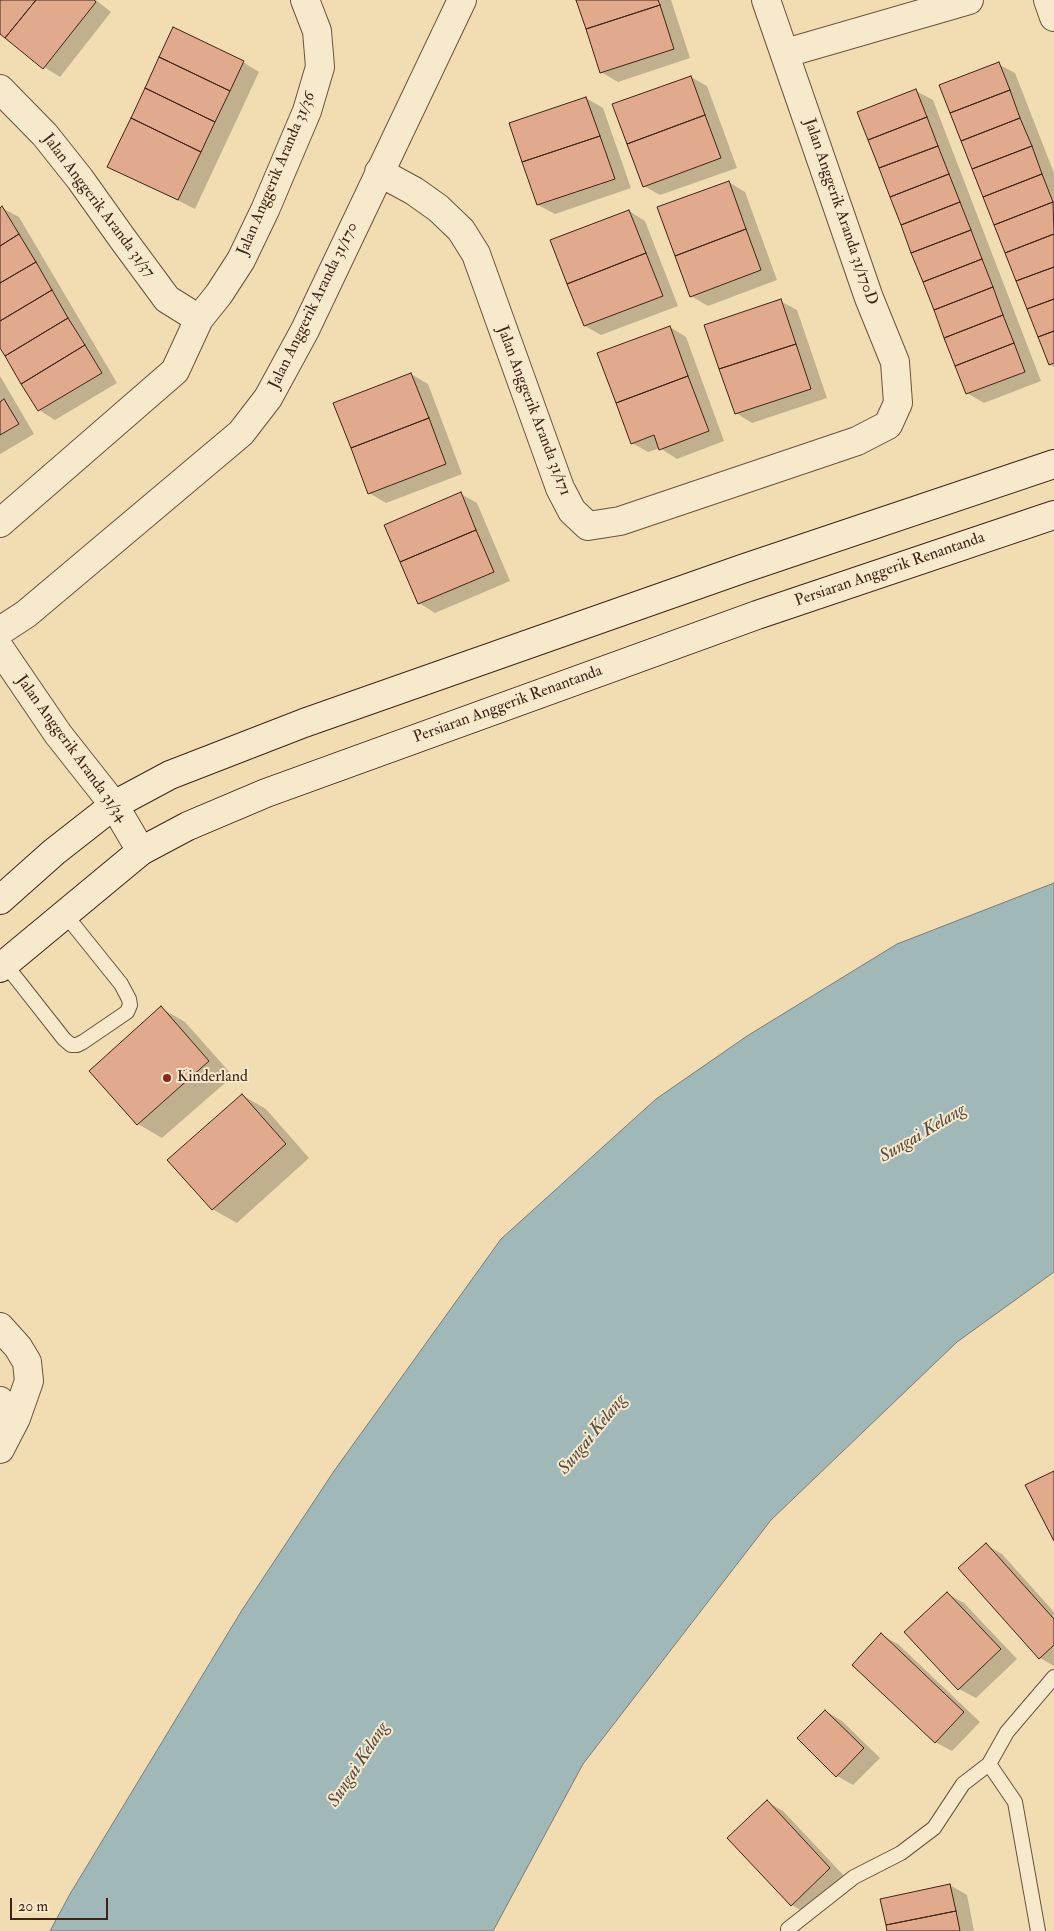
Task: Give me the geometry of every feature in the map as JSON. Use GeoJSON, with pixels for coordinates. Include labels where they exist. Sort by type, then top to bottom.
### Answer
{"type":"FeatureCollection","features":[{"type":"Feature","properties":{"kind":"street","name":"Jalan Anggerik Aranda 31/36"},"geometry":{"type":"LineString","coordinates":[[0,523],[175,371],[199,319],[219,294],[240,260],[265,210],[307,111],[320,66],[317,31],[305,0]]}},
{"type":"Feature","properties":{"kind":"street","name":"Jalan Anggerik Aranda 31/170"},"geometry":{"type":"LineString","coordinates":[[0,631],[26,614],[241,433],[268,398],[305,330],[462,0]]}},
{"type":"Feature","properties":{"kind":"street","name":"Jalan Anggerik Aranda 31/170D"},"geometry":{"type":"LineString","coordinates":[[766,0],[869,298],[895,362],[898,403],[888,425]]}},
{"type":"Feature","properties":{"kind":"street"},"geometry":{"type":"LineString","coordinates":[[786,54],[969,0]]}},
{"type":"Feature","properties":{"kind":"street"},"geometry":{"type":"LineString","coordinates":[[1048,0],[1054,18]]}},
{"type":"Feature","properties":{"kind":"street","name":"Jalan Anggerik Aranda 31/37"},"geometry":{"type":"LineString","coordinates":[[0,89],[45,135],[80,179],[167,299],[199,319]]}},
{"type":"Feature","properties":{"kind":"street","name":"Jalan Anggerik Aranda 31/171"},"geometry":{"type":"LineString","coordinates":[[379,172],[414,191],[438,208],[462,230],[476,254],[560,488],[572,511],[588,526],[620,521],[848,444],[888,425]]}},
{"type":"Feature","properties":{"kind":"street"},"geometry":{"type":"LineString","coordinates":[[0,900],[54,852],[114,805],[170,775],[304,723],[751,566],[1054,464]]}},
{"type":"Feature","properties":{"kind":"street","name":"Persiaran Anggerik Renantanda"},"geometry":{"type":"LineString","coordinates":[[2,966],[141,851],[188,826],[266,793],[757,615],[1054,515]]}},
{"type":"Feature","properties":{"kind":"street","name":"Jalan Anggerik Aranda 31/34"},"geometry":{"type":"LineString","coordinates":[[0,649],[58,734],[114,805],[141,851]]}},
{"type":"Feature","properties":{"kind":"street"},"geometry":{"type":"LineString","coordinates":[[0,1327],[18,1347],[27,1362],[29,1381],[8,1410],[0,1449]]}},
{"type":"Feature","properties":{"kind":"lane"},"geometry":{"type":"LineString","coordinates":[[2,966],[71,1045],[83,1042],[127,1012],[130,1006],[129,999],[121,984],[64,914]]}},
{"type":"Feature","properties":{"kind":"lane"},"geometry":{"type":"LineString","coordinates":[[788,1929],[854,1877],[901,1853],[934,1828],[962,1784],[989,1764],[1007,1732],[1054,1677]]}},
{"type":"Feature","properties":{"kind":"lane"},"geometry":{"type":"LineString","coordinates":[[989,1764],[1015,1802],[1038,1931]]}},
{"type":"Feature","properties":{"kind":"water","name":"Sungai Kelang"},"geometry":{"type":"Polygon","coordinates":[[[1054,883],[1054,1272],[957,1342],[771,1520],[583,1764],[493,1931],[50,1931],[70,1894],[242,1610],[334,1471],[501,1239],[656,1099],[747,1036],[897,944],[1054,883]]]}},
{"type":"Feature","properties":{"kind":"building"},"geometry":{"type":"Polygon","coordinates":[[[0,0],[36,0],[5,38],[0,34],[0,0]]]}},
{"type":"Feature","properties":{"kind":"building"},"geometry":{"type":"Polygon","coordinates":[[[36,0],[94,0],[96,2],[43,69],[5,38],[36,0]]]}},
{"type":"Feature","properties":{"kind":"building"},"geometry":{"type":"Polygon","coordinates":[[[576,0],[658,0],[660,5],[586,29],[576,0]]]}},
{"type":"Feature","properties":{"kind":"building"},"geometry":{"type":"Polygon","coordinates":[[[660,5],[674,49],[600,73],[586,29],[660,5]]]}},
{"type":"Feature","properties":{"kind":"building"},"geometry":{"type":"Polygon","coordinates":[[[173,27],[244,61],[230,91],[159,57],[173,27]]]}},
{"type":"Feature","properties":{"kind":"building"},"geometry":{"type":"Polygon","coordinates":[[[159,57],[230,91],[215,122],[145,88],[159,57]]]}},
{"type":"Feature","properties":{"kind":"building"},"geometry":{"type":"Polygon","coordinates":[[[999,62],[1010,90],[950,113],[939,85],[999,62]]]}},
{"type":"Feature","properties":{"kind":"building"},"geometry":{"type":"Polygon","coordinates":[[[691,76],[705,115],[627,144],[612,104],[691,76]]]}},
{"type":"Feature","properties":{"kind":"building"},"geometry":{"type":"Polygon","coordinates":[[[145,88],[215,122],[201,152],[131,118],[145,88]]]}},
{"type":"Feature","properties":{"kind":"building"},"geometry":{"type":"Polygon","coordinates":[[[916,89],[927,117],[868,140],[857,112],[916,89]]]}},
{"type":"Feature","properties":{"kind":"building"},"geometry":{"type":"Polygon","coordinates":[[[1010,90],[1020,118],[961,141],[950,113],[1010,90]]]}},
{"type":"Feature","properties":{"kind":"building"},"geometry":{"type":"Polygon","coordinates":[[[586,97],[600,136],[522,162],[509,123],[586,97]]]}},
{"type":"Feature","properties":{"kind":"building"},"geometry":{"type":"Polygon","coordinates":[[[705,115],[721,158],[643,187],[627,144],[705,115]]]}},
{"type":"Feature","properties":{"kind":"building"},"geometry":{"type":"Polygon","coordinates":[[[927,117],[938,146],[879,168],[868,140],[927,117]]]}},
{"type":"Feature","properties":{"kind":"building"},"geometry":{"type":"Polygon","coordinates":[[[131,118],[201,152],[178,200],[107,167],[131,118]]]}},
{"type":"Feature","properties":{"kind":"building"},"geometry":{"type":"Polygon","coordinates":[[[1020,118],[1032,146],[972,169],[961,141],[1020,118]]]}},
{"type":"Feature","properties":{"kind":"building"},"geometry":{"type":"Polygon","coordinates":[[[600,136],[615,179],[537,205],[522,162],[600,136]]]}},
{"type":"Feature","properties":{"kind":"building"},"geometry":{"type":"Polygon","coordinates":[[[938,146],[949,174],[890,197],[879,168],[938,146]]]}},
{"type":"Feature","properties":{"kind":"building"},"geometry":{"type":"Polygon","coordinates":[[[1032,146],[1042,174],[983,197],[972,169],[1032,146]]]}},
{"type":"Feature","properties":{"kind":"building"},"geometry":{"type":"Polygon","coordinates":[[[949,174],[960,202],[901,225],[890,197],[949,174]]]}},
{"type":"Feature","properties":{"kind":"building"},"geometry":{"type":"Polygon","coordinates":[[[1042,174],[1053,202],[994,225],[983,197],[1042,174]]]}},
{"type":"Feature","properties":{"kind":"building"},"geometry":{"type":"Polygon","coordinates":[[[729,181],[746,229],[675,256],[657,207],[729,181]]]}},
{"type":"Feature","properties":{"kind":"building"},"geometry":{"type":"Polygon","coordinates":[[[960,202],[971,230],[911,253],[901,225],[960,202]]]}},
{"type":"Feature","properties":{"kind":"building"},"geometry":{"type":"Polygon","coordinates":[[[1053,202],[1054,234],[1005,253],[994,225],[1053,202]]]}},
{"type":"Feature","properties":{"kind":"building"},"geometry":{"type":"Polygon","coordinates":[[[2,206],[19,234],[0,246],[0,208],[2,206]]]}},
{"type":"Feature","properties":{"kind":"building"},"geometry":{"type":"Polygon","coordinates":[[[629,210],[646,253],[567,284],[550,240],[629,210]]]}},
{"type":"Feature","properties":{"kind":"building"},"geometry":{"type":"Polygon","coordinates":[[[746,229],[761,270],[690,297],[675,256],[746,229]]]}},
{"type":"Feature","properties":{"kind":"building"},"geometry":{"type":"Polygon","coordinates":[[[971,230],[982,259],[923,282],[911,253],[971,230]]]}},
{"type":"Feature","properties":{"kind":"building"},"geometry":{"type":"Polygon","coordinates":[[[19,234],[36,262],[0,283],[0,246],[19,234]]]}},
{"type":"Feature","properties":{"kind":"building"},"geometry":{"type":"Polygon","coordinates":[[[1054,234],[1054,267],[1016,281],[1005,253],[1054,234]]]}},
{"type":"Feature","properties":{"kind":"building"},"geometry":{"type":"Polygon","coordinates":[[[646,253],[663,296],[584,326],[567,284],[646,253]]]}},
{"type":"Feature","properties":{"kind":"building"},"geometry":{"type":"Polygon","coordinates":[[[982,259],[993,287],[934,310],[923,282],[982,259]]]}},
{"type":"Feature","properties":{"kind":"building"},"geometry":{"type":"Polygon","coordinates":[[[36,262],[52,290],[0,321],[0,283],[36,262]]]}},
{"type":"Feature","properties":{"kind":"building"},"geometry":{"type":"Polygon","coordinates":[[[1054,267],[1054,299],[1027,309],[1016,281],[1054,267]]]}},
{"type":"Feature","properties":{"kind":"building"},"geometry":{"type":"Polygon","coordinates":[[[993,287],[1003,315],[944,338],[934,310],[993,287]]]}},
{"type":"Feature","properties":{"kind":"building"},"geometry":{"type":"Polygon","coordinates":[[[52,290],[68,318],[5,356],[0,348],[0,321],[52,290]]]}},
{"type":"Feature","properties":{"kind":"building"},"geometry":{"type":"Polygon","coordinates":[[[781,299],[796,344],[719,369],[704,325],[781,299]]]}},
{"type":"Feature","properties":{"kind":"building"},"geometry":{"type":"Polygon","coordinates":[[[1054,299],[1054,331],[1038,337],[1027,309],[1054,299]]]}},
{"type":"Feature","properties":{"kind":"building"},"geometry":{"type":"Polygon","coordinates":[[[1003,315],[1014,343],[955,366],[944,338],[1003,315]]]}},
{"type":"Feature","properties":{"kind":"building"},"geometry":{"type":"Polygon","coordinates":[[[68,318],[85,345],[21,384],[5,356],[68,318]]]}},
{"type":"Feature","properties":{"kind":"building"},"geometry":{"type":"Polygon","coordinates":[[[670,326],[688,376],[616,403],[597,353],[670,326]]]}},
{"type":"Feature","properties":{"kind":"building"},"geometry":{"type":"Polygon","coordinates":[[[1054,331],[1054,363],[1049,365],[1038,337],[1054,331]]]}},
{"type":"Feature","properties":{"kind":"building"},"geometry":{"type":"Polygon","coordinates":[[[1014,343],[1025,372],[966,394],[955,366],[1014,343]]]}},
{"type":"Feature","properties":{"kind":"building"},"geometry":{"type":"Polygon","coordinates":[[[796,344],[811,389],[735,414],[719,369],[796,344]]]}},
{"type":"Feature","properties":{"kind":"building"},"geometry":{"type":"Polygon","coordinates":[[[85,345],[102,373],[38,411],[21,384],[85,345]]]}},
{"type":"Feature","properties":{"kind":"building"},"geometry":{"type":"Polygon","coordinates":[[[411,373],[429,418],[351,448],[333,403],[411,373]]]}},
{"type":"Feature","properties":{"kind":"building"},"geometry":{"type":"Polygon","coordinates":[[[688,376],[709,431],[659,450],[654,435],[631,444],[616,403],[688,376]]]}},
{"type":"Feature","properties":{"kind":"building"},"geometry":{"type":"Polygon","coordinates":[[[4,399],[19,424],[0,435],[0,402],[4,399]]]}},
{"type":"Feature","properties":{"kind":"building"},"geometry":{"type":"Polygon","coordinates":[[[429,418],[446,464],[368,494],[351,448],[429,418]]]}},
{"type":"Feature","properties":{"kind":"building"},"geometry":{"type":"Polygon","coordinates":[[[461,492],[476,530],[400,562],[384,525],[461,492]]]}},
{"type":"Feature","properties":{"kind":"building"},"geometry":{"type":"Polygon","coordinates":[[[476,530],[494,572],[418,604],[400,562],[476,530]]]}},
{"type":"Feature","properties":{"kind":"building"},"geometry":{"type":"Polygon","coordinates":[[[161,1006],[209,1061],[137,1125],[89,1071],[161,1006]]]}},
{"type":"Feature","properties":{"kind":"building"},"geometry":{"type":"Polygon","coordinates":[[[242,1094],[286,1144],[212,1210],[167,1160],[242,1094]]]}},
{"type":"Feature","properties":{"kind":"building"},"geometry":{"type":"Polygon","coordinates":[[[1054,1471],[1054,1541],[1025,1485],[1054,1471]]]}},
{"type":"Feature","properties":{"kind":"building"},"geometry":{"type":"Polygon","coordinates":[[[986,1543],[1054,1619],[1054,1645],[1039,1659],[958,1568],[986,1543]]]}},
{"type":"Feature","properties":{"kind":"building"},"geometry":{"type":"Polygon","coordinates":[[[947,1592],[1001,1649],[958,1690],[904,1632],[947,1592]]]}},
{"type":"Feature","properties":{"kind":"building"},"geometry":{"type":"Polygon","coordinates":[[[881,1633],[964,1712],[935,1743],[852,1665],[881,1633]]]}},
{"type":"Feature","properties":{"kind":"building"},"geometry":{"type":"Polygon","coordinates":[[[825,1710],[864,1748],[836,1777],[797,1738],[825,1710]]]}},
{"type":"Feature","properties":{"kind":"building"},"geometry":{"type":"Polygon","coordinates":[[[767,1800],[830,1868],[791,1906],[727,1838],[767,1800]]]}},
{"type":"Feature","properties":{"kind":"building"},"geometry":{"type":"Polygon","coordinates":[[[950,1884],[956,1911],[886,1925],[880,1899],[950,1884]]]}},
{"type":"Feature","properties":{"kind":"building"},"geometry":{"type":"Polygon","coordinates":[[[956,1911],[960,1931],[887,1931],[886,1925],[956,1911]]]}},
{"type":"Feature","properties":{"kind":"place","name":"Kinderland"},"geometry":{"type":"Point","coordinates":[167,1078]}}]}
